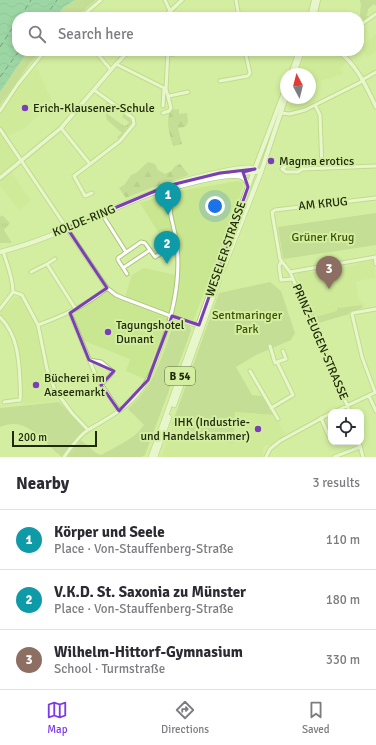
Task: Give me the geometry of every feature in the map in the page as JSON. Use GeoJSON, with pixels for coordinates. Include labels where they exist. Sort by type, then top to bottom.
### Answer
{"type":"FeatureCollection","features":[{"type":"Feature","properties":{"kind":"main road"},"geometry":{"type":"LineString","coordinates":[[311,12],[314,0]]}},
{"type":"Feature","properties":{"kind":"main road"},"geometry":{"type":"LineString","coordinates":[[315,12],[318,0]]}},
{"type":"Feature","properties":{"kind":"main road"},"geometry":{"type":"LineString","coordinates":[[293,68],[297,56]]}},
{"type":"Feature","properties":{"kind":"main road"},"geometry":{"type":"LineString","coordinates":[[296,68],[300,56]]}},
{"type":"Feature","properties":{"kind":"main road","name":"WESELER STRASSE"},"geometry":{"type":"LineString","coordinates":[[155,457],[248,187],[280,103]]}},
{"type":"Feature","properties":{"kind":"main road","name":"WESELER STRASSE"},"geometry":{"type":"LineString","coordinates":[[151,457],[200,326],[261,172],[283,104]]}},
{"type":"Feature","properties":{"kind":"main road","name":"KOLDE-RING"},"geometry":{"type":"LineString","coordinates":[[166,189],[167,186],[208,175],[247,168],[261,172]]}},
{"type":"Feature","properties":{"kind":"main road","name":"KOLDE-RING"},"geometry":{"type":"LineString","coordinates":[[1,251],[14,248],[166,189],[255,170]]}},
{"type":"Feature","properties":{"kind":"main road"},"geometry":{"type":"LineString","coordinates":[[232,176],[243,177],[247,181],[248,187]]}},
{"type":"Feature","properties":{"kind":"street"},"geometry":{"type":"LineString","coordinates":[[88,12],[101,0]]}},
{"type":"Feature","properties":{"kind":"street"},"geometry":{"type":"LineString","coordinates":[[165,0],[170,11],[182,0]]}},
{"type":"Feature","properties":{"kind":"street"},"geometry":{"type":"LineString","coordinates":[[236,0],[238,12]]}},
{"type":"Feature","properties":{"kind":"street"},"geometry":{"type":"LineString","coordinates":[[364,22],[376,14]]}},
{"type":"Feature","properties":{"kind":"street"},"geometry":{"type":"LineString","coordinates":[[0,111],[18,84],[41,56]]}},
{"type":"Feature","properties":{"kind":"street"},"geometry":{"type":"LineString","coordinates":[[99,56],[111,70]]}},
{"type":"Feature","properties":{"kind":"street"},"geometry":{"type":"LineString","coordinates":[[0,178],[61,128],[124,56]]}},
{"type":"Feature","properties":{"kind":"street"},"geometry":{"type":"LineString","coordinates":[[163,106],[168,56]]}},
{"type":"Feature","properties":{"kind":"street"},"geometry":{"type":"LineString","coordinates":[[220,82],[248,76],[250,73],[246,56]]}},
{"type":"Feature","properties":{"kind":"street"},"geometry":{"type":"LineString","coordinates":[[344,56],[352,63],[363,80],[376,106]]}},
{"type":"Feature","properties":{"kind":"street"},"geometry":{"type":"LineString","coordinates":[[116,64],[165,88],[169,96],[171,108],[169,111],[163,113]]}},
{"type":"Feature","properties":{"kind":"street"},"geometry":{"type":"LineString","coordinates":[[280,113],[295,114],[315,105],[376,72]]}},
{"type":"Feature","properties":{"kind":"street"},"geometry":{"type":"LineString","coordinates":[[92,193],[85,196],[74,176],[120,141],[134,121],[133,118],[94,90]]}},
{"type":"Feature","properties":{"kind":"street"},"geometry":{"type":"LineString","coordinates":[[169,96],[188,92]]}},
{"type":"Feature","properties":{"kind":"street"},"geometry":{"type":"LineString","coordinates":[[315,105],[320,115],[322,169]]}},
{"type":"Feature","properties":{"kind":"street"},"geometry":{"type":"LineString","coordinates":[[0,128],[109,289],[118,296],[200,326]]}},
{"type":"Feature","properties":{"kind":"street"},"geometry":{"type":"LineString","coordinates":[[61,128],[90,164]]}},
{"type":"Feature","properties":{"kind":"street"},"geometry":{"type":"LineString","coordinates":[[302,169],[297,165],[286,166],[282,169],[286,172],[298,172],[302,169],[376,166]]}},
{"type":"Feature","properties":{"kind":"street"},"geometry":{"type":"LineString","coordinates":[[64,457],[74,443],[88,430],[119,411],[137,396],[148,380],[172,316],[177,282],[178,251],[171,216],[170,195],[166,189]]}},
{"type":"Feature","properties":{"kind":"street","name":"AM KRUG"},"geometry":{"type":"LineString","coordinates":[[272,212],[275,210],[376,198]]}},
{"type":"Feature","properties":{"kind":"street","name":"PRINZ-EUGEN-STRASSE"},"geometry":{"type":"LineString","coordinates":[[272,212],[281,262],[279,266],[281,280],[293,279]]}},
{"type":"Feature","properties":{"kind":"street"},"geometry":{"type":"LineString","coordinates":[[102,214],[126,252]]}},
{"type":"Feature","properties":{"kind":"street"},"geometry":{"type":"LineString","coordinates":[[127,274],[118,258],[143,242],[155,257],[166,251],[178,251]]}},
{"type":"Feature","properties":{"kind":"street"},"geometry":{"type":"LineString","coordinates":[[123,268],[150,250]]}},
{"type":"Feature","properties":{"kind":"street"},"geometry":{"type":"LineString","coordinates":[[0,309],[13,292],[12,278],[1,251]]}},
{"type":"Feature","properties":{"kind":"street"},"geometry":{"type":"LineString","coordinates":[[290,272],[375,257],[376,264]]}},
{"type":"Feature","properties":{"kind":"street"},"geometry":{"type":"LineString","coordinates":[[31,272],[55,259]]}},
{"type":"Feature","properties":{"kind":"street","name":"PRINZ-EUGEN-STRASSE"},"geometry":{"type":"LineString","coordinates":[[281,262],[290,272],[349,409]]}},
{"type":"Feature","properties":{"kind":"street"},"geometry":{"type":"LineString","coordinates":[[47,264],[75,308]]}},
{"type":"Feature","properties":{"kind":"street"},"geometry":{"type":"LineString","coordinates":[[38,326],[70,313],[75,308],[78,308],[109,289]]}},
{"type":"Feature","properties":{"kind":"street"},"geometry":{"type":"LineString","coordinates":[[13,292],[22,295],[38,326],[51,382],[60,398],[88,430]]}},
{"type":"Feature","properties":{"kind":"street"},"geometry":{"type":"LineString","coordinates":[[341,409],[376,392],[362,357],[352,314],[376,308]]}},
{"type":"Feature","properties":{"kind":"street"},"geometry":{"type":"LineString","coordinates":[[70,313],[96,376],[119,411]]}},
{"type":"Feature","properties":{"kind":"street"},"geometry":{"type":"LineString","coordinates":[[0,317],[7,325],[11,333],[18,355],[19,372],[20,400],[4,402]]}},
{"type":"Feature","properties":{"kind":"street"},"geometry":{"type":"LineString","coordinates":[[270,346],[275,363],[277,362],[293,395],[271,408]]}},
{"type":"Feature","properties":{"kind":"street"},"geometry":{"type":"LineString","coordinates":[[277,362],[286,359],[283,351]]}},
{"type":"Feature","properties":{"kind":"street"},"geometry":{"type":"LineString","coordinates":[[89,360],[101,362],[112,371],[112,373],[101,385]]}},
{"type":"Feature","properties":{"kind":"street"},"geometry":{"type":"LineString","coordinates":[[250,371],[278,419]]}},
{"type":"Feature","properties":{"kind":"street"},"geometry":{"type":"LineString","coordinates":[[369,396],[376,411]]}},
{"type":"Feature","properties":{"kind":"street"},"geometry":{"type":"LineString","coordinates":[[266,457],[270,449],[297,431],[328,414]]}},
{"type":"Feature","properties":{"kind":"street"},"geometry":{"type":"LineString","coordinates":[[321,418],[328,437]]}},
{"type":"Feature","properties":{"kind":"street"},"geometry":{"type":"LineString","coordinates":[[334,457],[360,447],[362,457]]}},
{"type":"Feature","properties":{"kind":"highlighted area"},"geometry":{"type":"Polygon","coordinates":[[[255,169],[243,172],[248,187],[199,325],[172,316],[148,380],[119,411],[101,385],[114,371],[89,360],[70,313],[107,288],[67,228],[167,186],[220,173],[255,169]]]}},
{"type":"Feature","properties":{"kind":"shaded area"},"geometry":{"type":"Polygon","coordinates":[[[376,34],[376,52],[367,57],[364,53],[364,44],[376,34]]]}},
{"type":"Feature","properties":{"kind":"shaded area"},"geometry":{"type":"Polygon","coordinates":[[[305,56],[339,56],[346,62],[340,69],[343,74],[317,82],[316,85],[316,68],[301,68],[305,56]]]}},
{"type":"Feature","properties":{"kind":"shaded area","name":"Erich-Klausener-Schule"},"geometry":{"type":"Polygon","coordinates":[[[31,69],[33,71],[37,69],[53,102],[24,129],[7,136],[21,157],[9,168],[31,201],[19,210],[0,186],[0,114],[31,69]]]}},
{"type":"Feature","properties":{"kind":"shaded area"},"geometry":{"type":"Polygon","coordinates":[[[289,104],[309,104],[292,111],[288,109],[289,104]]]}},
{"type":"Feature","properties":{"kind":"shaded area"},"geometry":{"type":"Polygon","coordinates":[[[238,181],[242,182],[243,186],[221,251],[193,321],[170,314],[145,379],[126,371],[130,359],[82,340],[71,313],[107,290],[124,300],[132,275],[144,268],[176,275],[175,245],[168,248],[140,203],[172,192],[238,181]]]}},
{"type":"Feature","properties":{"kind":"shaded area"},"geometry":{"type":"Polygon","coordinates":[[[373,261],[376,278],[356,281],[358,298],[363,303],[365,308],[315,324],[295,273],[309,271],[310,273],[373,261]]]}},
{"type":"Feature","properties":{"kind":"shaded area"},"geometry":{"type":"Polygon","coordinates":[[[15,297],[23,297],[37,327],[45,369],[58,401],[23,404],[19,355],[15,340],[0,312],[15,297]]]}},
{"type":"Feature","properties":{"kind":"shaded area"},"geometry":{"type":"Polygon","coordinates":[[[235,412],[274,415],[286,434],[273,444],[264,446],[262,457],[162,457],[172,424],[224,442],[233,443],[235,412]]]}},
{"type":"Feature","properties":{"kind":"green space"},"geometry":{"type":"Polygon","coordinates":[[[75,0],[96,0],[82,12],[60,12],[64,7],[75,0]]]}},
{"type":"Feature","properties":{"kind":"green space"},"geometry":{"type":"Polygon","coordinates":[[[360,0],[376,0],[376,6],[374,4],[368,9],[367,16],[369,16],[364,21],[364,12],[360,12],[360,0]]]}},
{"type":"Feature","properties":{"kind":"green space"},"geometry":{"type":"Polygon","coordinates":[[[25,56],[36,56],[0,105],[0,92],[25,56]]]}},
{"type":"Feature","properties":{"kind":"green space"},"geometry":{"type":"Polygon","coordinates":[[[107,102],[118,110],[116,112],[108,107],[106,113],[124,126],[129,122],[122,117],[123,114],[131,120],[131,124],[119,139],[117,137],[122,133],[107,120],[104,106],[107,102]]]}},
{"type":"Feature","properties":{"kind":"green space"},"geometry":{"type":"Polygon","coordinates":[[[179,109],[179,114],[187,113],[188,122],[185,127],[178,128],[182,144],[173,146],[168,128],[168,120],[170,110],[179,109]]]}},
{"type":"Feature","properties":{"kind":"green space"},"geometry":{"type":"Polygon","coordinates":[[[148,162],[155,164],[158,170],[165,174],[180,164],[189,175],[126,198],[119,188],[125,184],[131,175],[136,173],[148,162]]]}},
{"type":"Feature","properties":{"kind":"green space","name":"Grüner Krug"},"geometry":{"type":"Polygon","coordinates":[[[376,213],[376,245],[283,258],[278,227],[376,213]]]}},
{"type":"Feature","properties":{"kind":"green space"},"geometry":{"type":"Polygon","coordinates":[[[2,215],[10,223],[4,230],[12,243],[0,243],[0,217],[2,215]]]}},
{"type":"Feature","properties":{"kind":"green space","name":"Sentmaringer Park"},"geometry":{"type":"Polygon","coordinates":[[[270,282],[281,291],[295,333],[291,340],[256,355],[236,367],[252,395],[262,396],[274,415],[235,412],[233,443],[224,442],[172,424],[219,293],[270,282]]]}},
{"type":"Feature","properties":{"kind":"green space"},"geometry":{"type":"Polygon","coordinates":[[[306,298],[316,317],[337,311],[338,307],[361,305],[362,308],[349,312],[349,314],[315,324],[305,300],[306,298]]]}},
{"type":"Feature","properties":{"kind":"green space"},"geometry":{"type":"Polygon","coordinates":[[[175,320],[190,326],[191,331],[145,455],[142,457],[67,457],[81,440],[96,453],[101,455],[130,439],[144,425],[128,409],[145,390],[152,379],[162,357],[175,320]]]}},
{"type":"Feature","properties":{"kind":"green space"},"geometry":{"type":"Polygon","coordinates":[[[59,402],[86,430],[75,440],[62,457],[27,427],[10,424],[0,427],[0,408],[59,402]]]}},
{"type":"Feature","properties":{"kind":"water"},"geometry":{"type":"Polygon","coordinates":[[[0,0],[75,0],[64,7],[60,12],[12,12],[12,56],[25,56],[0,92],[0,0]]]}},
{"type":"Feature","properties":{"kind":"ferry route"},"geometry":{"type":"LineString","coordinates":[[23,12],[31,0]]}},
{"type":"Feature","properties":{"kind":"ferry route"},"geometry":{"type":"LineString","coordinates":[[49,12],[57,0]]}},
{"type":"Feature","properties":{"kind":"ferry route"},"geometry":{"type":"LineString","coordinates":[[0,47],[12,29]]}},
{"type":"Feature","properties":{"kind":"ferry route"},"geometry":{"type":"LineString","coordinates":[[0,77],[15,56]]}},
{"type":"Feature","properties":{"kind":"place","name":"Erich-Klausener-Schule"},"geometry":{"type":"Point","coordinates":[25,108]}},
{"type":"Feature","properties":{"kind":"place","name":"Magma erotics"},"geometry":{"type":"Point","coordinates":[271,161]}},
{"type":"Feature","properties":{"kind":"place","name":"Körper und Seele"},"geometry":{"type":"Point","coordinates":[168,215]}},
{"type":"Feature","properties":{"kind":"place","name":"V.K.D. St. Saxonia zu Münster"},"geometry":{"type":"Point","coordinates":[167,264]}},
{"type":"Feature","properties":{"kind":"place","name":"Wilhelm-Hittorf-Gymnasium"},"geometry":{"type":"Point","coordinates":[329,289]}},
{"type":"Feature","properties":{"kind":"place","name":"Tagungshotel Dunant"},"geometry":{"type":"Point","coordinates":[108,332]}},
{"type":"Feature","properties":{"kind":"place","name":"Bücherei im Aaseemarkt"},"geometry":{"type":"Point","coordinates":[36,385]}},
{"type":"Feature","properties":{"kind":"place","name":"IHK (Industrie- und Handelskammer)"},"geometry":{"type":"Point","coordinates":[258,429]}}]}
